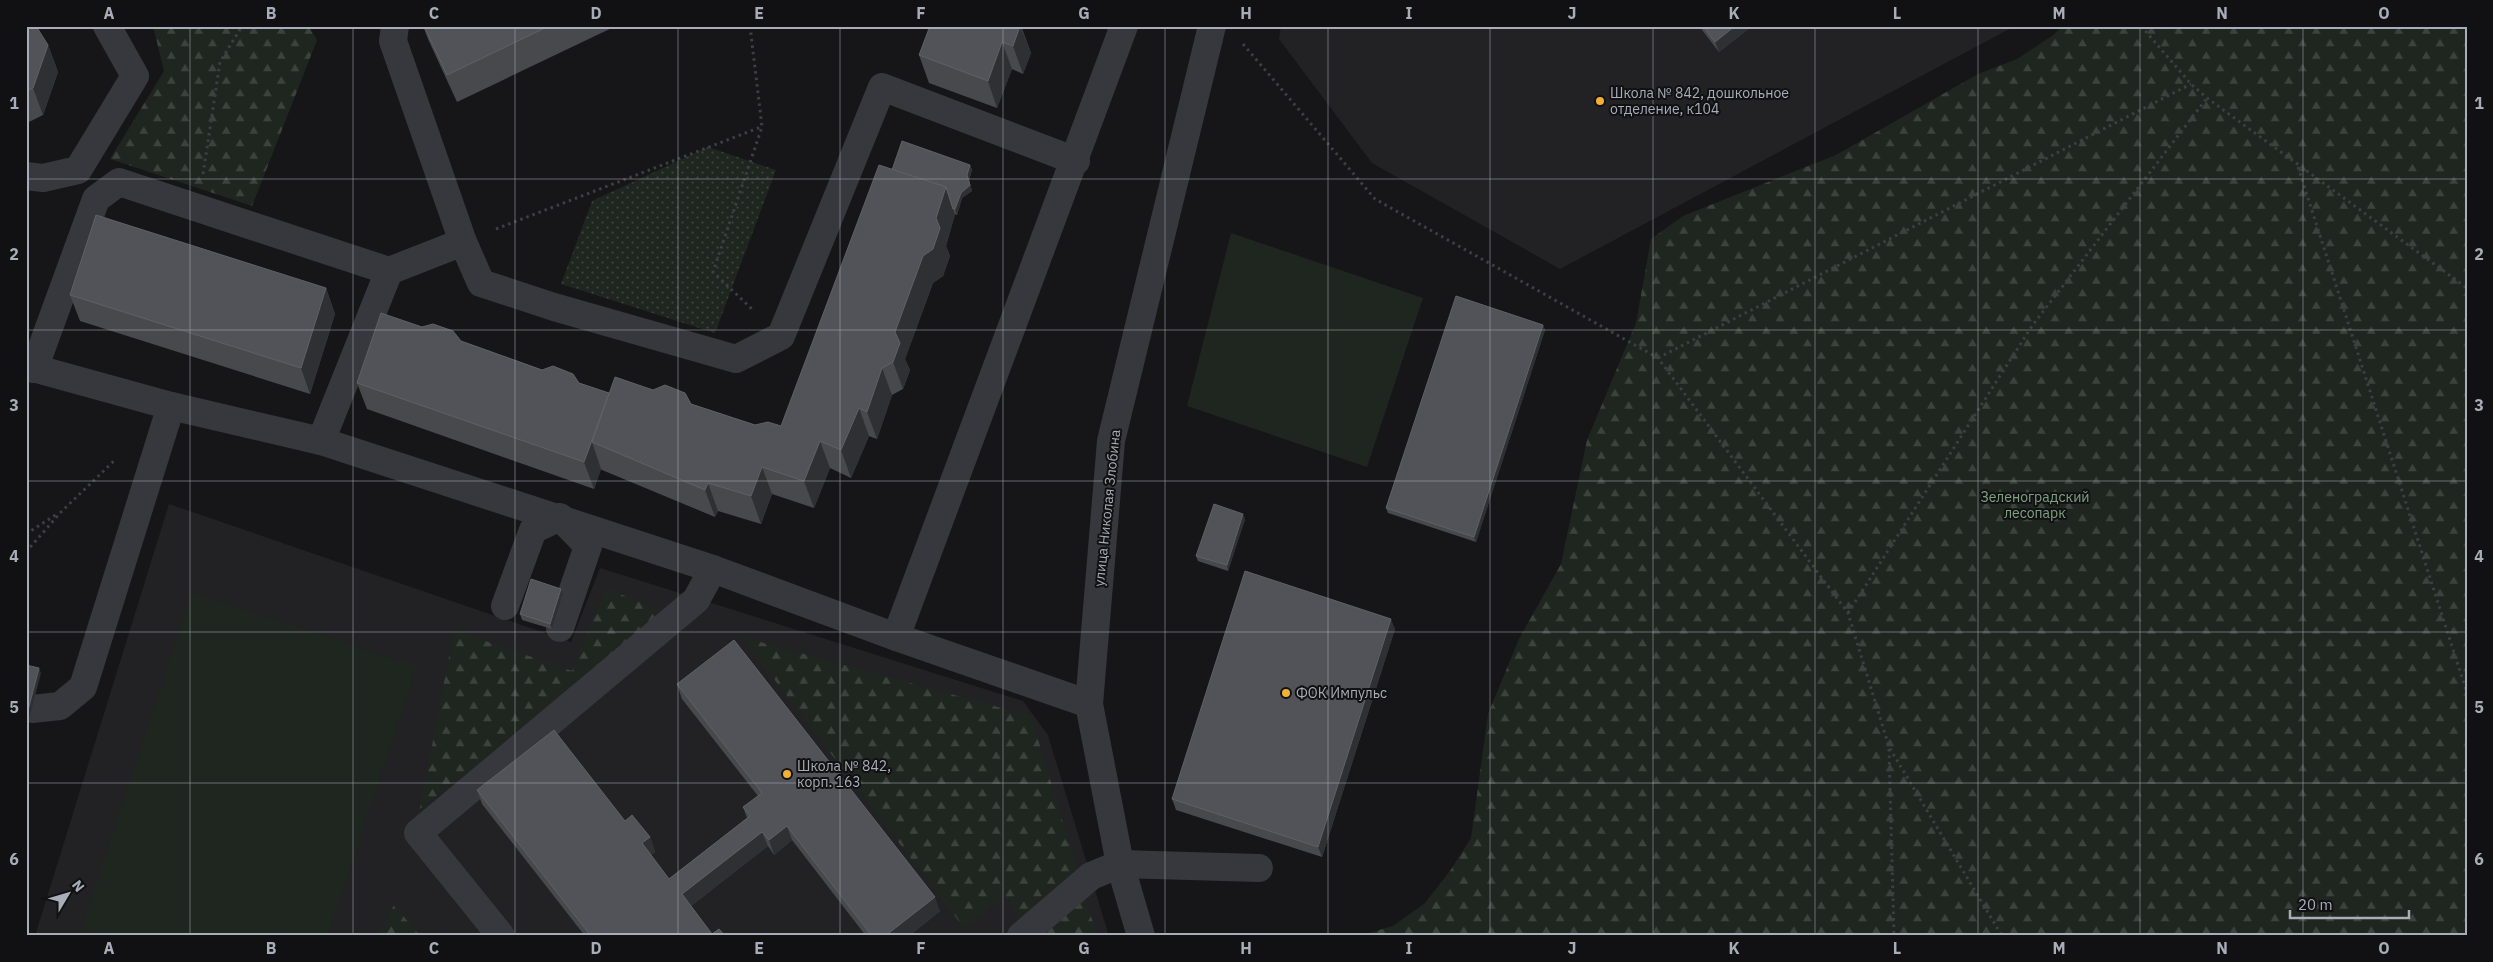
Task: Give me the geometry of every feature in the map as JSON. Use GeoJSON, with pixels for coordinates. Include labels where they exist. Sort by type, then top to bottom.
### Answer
{"type":"FeatureCollection","features":[{"type":"Feature","properties":{"kind":"street"},"geometry":{"type":"LineString","coordinates":[[26,176],[43,178],[78,170],[135,76],[106,26]]}},
{"type":"Feature","properties":{"kind":"street"},"geometry":{"type":"LineString","coordinates":[[395,26],[393,41],[463,242],[481,283],[632,330],[736,359],[781,336],[882,87],[1076,161]]}},
{"type":"Feature","properties":{"kind":"street"},"geometry":{"type":"LineString","coordinates":[[896,637],[1076,161],[1124,26]]}},
{"type":"Feature","properties":{"kind":"street","name":"улица Николая Злобина"},"geometry":{"type":"LineString","coordinates":[[1141,936],[1120,864],[1089,704],[1111,441],[1212,26]]}},
{"type":"Feature","properties":{"kind":"street"},"geometry":{"type":"LineString","coordinates":[[463,242],[389,271],[119,182],[96,200],[30,368],[171,406],[321,441],[713,569],[896,637],[1089,704]]}},
{"type":"Feature","properties":{"kind":"street"},"geometry":{"type":"LineString","coordinates":[[321,441],[389,271]]}},
{"type":"Feature","properties":{"kind":"street"},"geometry":{"type":"LineString","coordinates":[[32,709],[60,706],[83,687],[171,406]]}},
{"type":"Feature","properties":{"kind":"street"},"geometry":{"type":"LineString","coordinates":[[505,606],[533,530],[560,518]]}},
{"type":"Feature","properties":{"kind":"street"},"geometry":{"type":"LineString","coordinates":[[560,518],[588,546],[560,628]]}},
{"type":"Feature","properties":{"kind":"street"},"geometry":{"type":"LineString","coordinates":[[501,936],[418,832],[696,600],[713,569]]}},
{"type":"Feature","properties":{"kind":"street"},"geometry":{"type":"LineString","coordinates":[[1021,936],[1091,876],[1120,864],[1258,868]]}},
{"type":"Feature","properties":{"kind":"path"},"geometry":{"type":"LineString","coordinates":[[198,207],[220,62],[242,26]]}},
{"type":"Feature","properties":{"kind":"path"},"geometry":{"type":"LineString","coordinates":[[750,26],[762,127],[712,272],[781,336]]}},
{"type":"Feature","properties":{"kind":"path"},"geometry":{"type":"LineString","coordinates":[[2141,26],[2191,84],[2207,98],[2298,167],[2467,288]]}},
{"type":"Feature","properties":{"kind":"path"},"geometry":{"type":"LineString","coordinates":[[1241,41],[1375,198],[1658,358],[1848,613],[1889,747],[2002,936]]}},
{"type":"Feature","properties":{"kind":"path"},"geometry":{"type":"LineString","coordinates":[[1658,358],[2191,84]]}},
{"type":"Feature","properties":{"kind":"path"},"geometry":{"type":"LineString","coordinates":[[1848,613],[2032,326],[2207,98]]}},
{"type":"Feature","properties":{"kind":"path"},"geometry":{"type":"LineString","coordinates":[[463,242],[762,127]]}},
{"type":"Feature","properties":{"kind":"path"},"geometry":{"type":"LineString","coordinates":[[2298,167],[2467,693]]}},
{"type":"Feature","properties":{"kind":"path"},"geometry":{"type":"LineString","coordinates":[[26,552],[60,512],[123,453]]}},
{"type":"Feature","properties":{"kind":"path"},"geometry":{"type":"LineString","coordinates":[[26,534],[60,512]]}},
{"type":"Feature","properties":{"kind":"path"},"geometry":{"type":"LineString","coordinates":[[1889,747],[1894,936]]}},
{"type":"Feature","properties":{"kind":"shaded area","name":"Школа № 842, дошкольное отделение, к104"},"geometry":{"type":"Polygon","coordinates":[[[1281,26],[2015,26],[1560,269],[1372,163],[1279,39],[1281,26]]]}},
{"type":"Feature","properties":{"kind":"shaded area"},"geometry":{"type":"Polygon","coordinates":[[[169,504],[571,642],[600,568],[1023,701],[1048,735],[1109,936],[35,936],[169,504]]]}},
{"type":"Feature","properties":{"kind":"green space"},"geometry":{"type":"Polygon","coordinates":[[[153,26],[308,26],[317,40],[252,206],[110,159],[164,71],[153,26]]]}},
{"type":"Feature","properties":{"kind":"green space","name":"Зеленоградский лесопарк"},"geometry":{"type":"Polygon","coordinates":[[[2063,26],[2467,26],[2467,936],[1359,936],[1393,926],[1425,903],[1450,871],[1471,838],[1488,714],[1519,639],[1561,564],[1587,440],[1636,323],[1651,239],[1683,216],[1836,155],[1978,74],[2017,59],[2052,36],[2063,26]]]}},
{"type":"Feature","properties":{"kind":"green space"},"geometry":{"type":"Polygon","coordinates":[[[708,147],[776,170],[715,333],[561,284],[592,201],[708,147]]]}},
{"type":"Feature","properties":{"kind":"green space"},"geometry":{"type":"Polygon","coordinates":[[[1231,233],[1423,298],[1367,467],[1187,406],[1231,233]]]}},
{"type":"Feature","properties":{"kind":"green space"},"geometry":{"type":"Polygon","coordinates":[[[606,588],[670,615],[420,809],[454,630],[572,671],[606,588]]]}},
{"type":"Feature","properties":{"kind":"green space"},"geometry":{"type":"Polygon","coordinates":[[[192,592],[417,666],[328,936],[79,936],[192,592]]]}},
{"type":"Feature","properties":{"kind":"green space"},"geometry":{"type":"Polygon","coordinates":[[[742,637],[1031,716],[1097,936],[1036,936],[1004,895],[964,928],[742,637]]]}},
{"type":"Feature","properties":{"kind":"green space"},"geometry":{"type":"Polygon","coordinates":[[[394,905],[420,936],[378,936],[394,905]]]}},
{"type":"Feature","properties":{"kind":"building"},"geometry":{"type":"Polygon","coordinates":[[[26,26],[36,26],[48,45],[33,88],[26,91],[26,26]]]}},
{"type":"Feature","properties":{"kind":"building"},"geometry":{"type":"Polygon","coordinates":[[[424,26],[549,26],[447,75],[424,26]]]}},
{"type":"Feature","properties":{"kind":"building"},"geometry":{"type":"Polygon","coordinates":[[[930,26],[1020,26],[1013,46],[1002,42],[988,81],[919,55],[930,26]]]}},
{"type":"Feature","properties":{"kind":"building"},"geometry":{"type":"Polygon","coordinates":[[[1703,26],[1735,26],[1715,42],[1703,26]]]}},
{"type":"Feature","properties":{"kind":"building"},"geometry":{"type":"Polygon","coordinates":[[[902,141],[970,165],[967,175],[970,185],[961,193],[955,209],[953,209],[946,187],[892,170],[902,141]]]}},
{"type":"Feature","properties":{"kind":"building"},"geometry":{"type":"Polygon","coordinates":[[[879,165],[946,187],[936,218],[940,228],[933,249],[923,256],[895,332],[900,343],[893,362],[882,368],[867,412],[859,408],[841,450],[820,441],[804,481],[762,467],[751,496],[708,483],[705,490],[592,442],[615,377],[653,390],[665,385],[685,393],[691,404],[755,425],[768,422],[781,426],[879,165]]]}},
{"type":"Feature","properties":{"kind":"building"},"geometry":{"type":"Polygon","coordinates":[[[96,215],[326,288],[301,368],[70,295],[96,215]]]}},
{"type":"Feature","properties":{"kind":"building"},"geometry":{"type":"Polygon","coordinates":[[[1456,296],[1543,325],[1474,537],[1386,508],[1456,296]]]}},
{"type":"Feature","properties":{"kind":"building"},"geometry":{"type":"Polygon","coordinates":[[[381,313],[422,327],[433,324],[453,331],[461,341],[542,370],[553,366],[573,374],[579,383],[609,393],[584,462],[357,383],[381,313]]]}},
{"type":"Feature","properties":{"kind":"building"},"geometry":{"type":"Polygon","coordinates":[[[1214,504],[1243,514],[1227,565],[1196,556],[1214,504]]]}},
{"type":"Feature","properties":{"kind":"building"},"geometry":{"type":"Polygon","coordinates":[[[1245,571],[1391,619],[1318,847],[1172,799],[1245,571]]]}},
{"type":"Feature","properties":{"kind":"building"},"geometry":{"type":"Polygon","coordinates":[[[531,579],[561,589],[550,624],[520,614],[531,579]]]}},
{"type":"Feature","properties":{"kind":"building","name":"Школа № 842, корп. 163"},"geometry":{"type":"Polygon","coordinates":[[[734,640],[935,897],[885,936],[872,936],[787,826],[769,840],[762,832],[682,894],[712,934],[719,929],[725,936],[591,936],[477,790],[554,730],[625,821],[632,815],[650,837],[642,843],[669,879],[750,816],[743,807],[762,793],[677,684],[734,640]]]}},
{"type":"Feature","properties":{"kind":"building"},"geometry":{"type":"Polygon","coordinates":[[[26,665],[39,668],[26,718],[26,665]]]}},
{"type":"Feature","properties":{"kind":"place","name":"Школа № 842, дошкольное отделение, к104"},"geometry":{"type":"Point","coordinates":[1600,101]}},
{"type":"Feature","properties":{"kind":"place","name":"ФОК Импульс"},"geometry":{"type":"Point","coordinates":[1286,693]}},
{"type":"Feature","properties":{"kind":"place","name":"Школа № 842, корп. 163"},"geometry":{"type":"Point","coordinates":[787,774]}}]}
